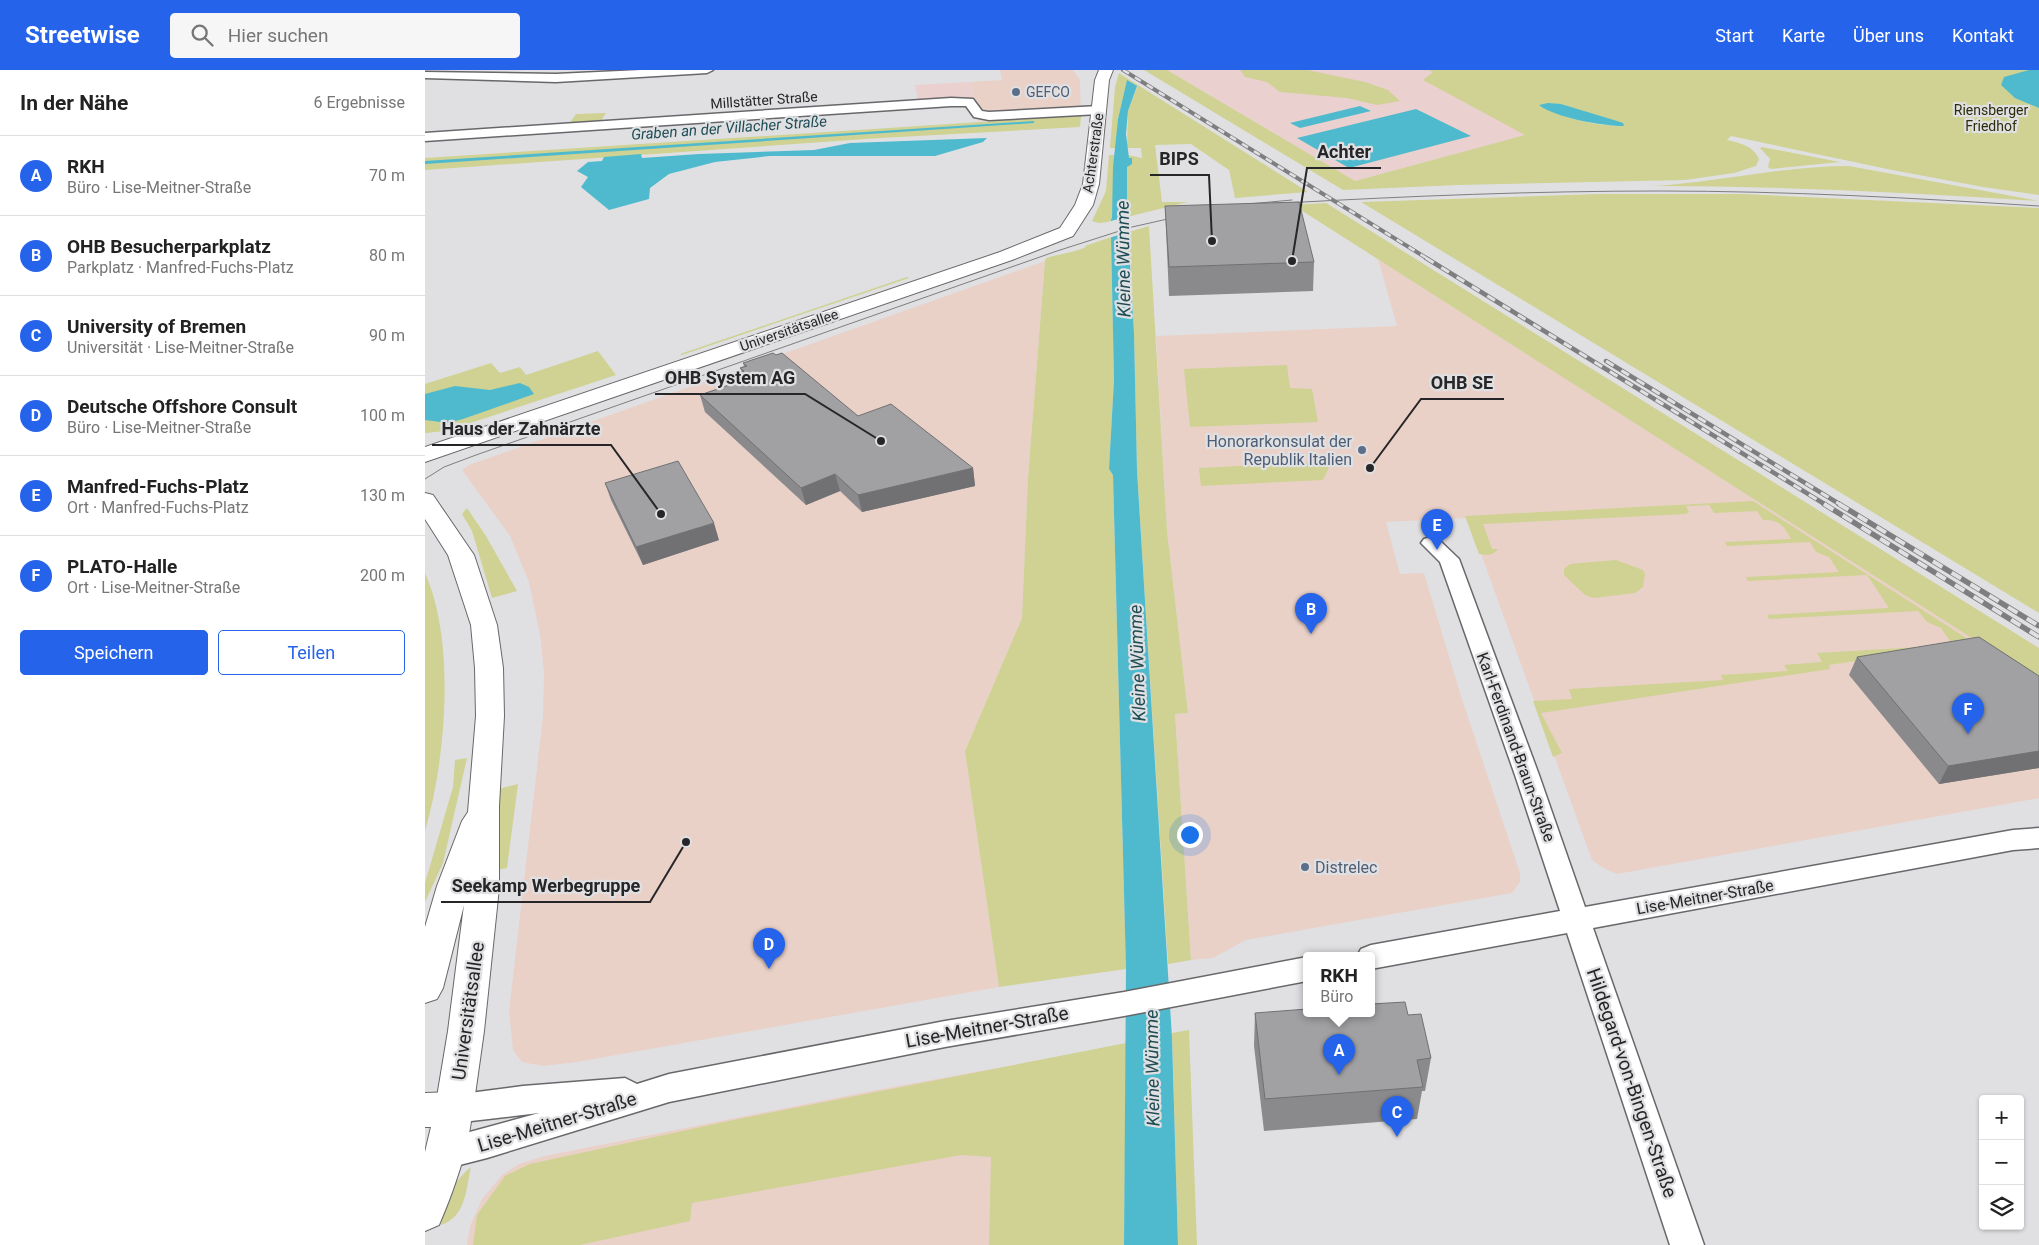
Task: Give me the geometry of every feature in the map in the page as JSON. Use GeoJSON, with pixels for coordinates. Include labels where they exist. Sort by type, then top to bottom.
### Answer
{"type":"FeatureCollection","features":[{"type":"Feature","properties":{"kind":"street"},"geometry":{"type":"LineString","coordinates":[[425,76],[556,78],[707,70]]}},
{"type":"Feature","properties":{"kind":"street","name":"Achterstraße"},"geometry":{"type":"LineString","coordinates":[[1067,232],[1084,205],[1091,184],[1103,71]]}},
{"type":"Feature","properties":{"kind":"street","name":"Millstätter Straße"},"geometry":{"type":"LineString","coordinates":[[425,137],[951,102],[969,102],[978,114],[989,116],[1099,110]]}},
{"type":"Feature","properties":{"kind":"street","name":"Universitätsallee"},"geometry":{"type":"LineString","coordinates":[[425,455],[1006,256],[1067,232]]}},
{"type":"Feature","properties":{"kind":"street","name":"Universitätsallee"},"geometry":{"type":"LineString","coordinates":[[425,500],[461,555],[484,625],[489,668],[483,888],[466,1031],[439,1109],[434,1157],[425,1211]]}},
{"type":"Feature","properties":{"kind":"street","name":"Karl-Ferdinand-Braun-Straße"},"geometry":{"type":"LineString","coordinates":[[1431,543],[1449,559],[1577,920]]}},
{"type":"Feature","properties":{"kind":"street","name":"Universitätsallee"},"geometry":{"type":"LineString","coordinates":[[425,988],[453,886],[484,806]]}},
{"type":"Feature","properties":{"kind":"street","name":"Lise-Meitner-Straße"},"geometry":{"type":"LineString","coordinates":[[1375,956],[2013,840],[2039,838]]}},
{"type":"Feature","properties":{"kind":"street","name":"Hildegard-von-Bingen-Straße"},"geometry":{"type":"LineString","coordinates":[[1577,920],[1687,1245]]}},
{"type":"Feature","properties":{"kind":"street","name":"Lise-Meitner-Straße"},"geometry":{"type":"LineString","coordinates":[[434,1157],[494,1141],[669,1088],[945,1034],[1124,1004],[1303,970]]}},
{"type":"Feature","properties":{"kind":"street","name":"Lise-Meitner-Straße"},"geometry":{"type":"LineString","coordinates":[[439,1109],[669,1088]]}},
{"type":"Feature","properties":{"kind":"shaded area"},"geometry":{"type":"Polygon","coordinates":[[[1000,70],[1073,70],[1080,80],[1081,116],[978,121],[971,82],[1002,80],[1000,70]]]}},
{"type":"Feature","properties":{"kind":"shaded area"},"geometry":{"type":"Polygon","coordinates":[[[1167,70],[1428,70],[1433,72],[1423,80],[1526,135],[1355,181],[1167,70]]]}},
{"type":"Feature","properties":{"kind":"shaded area"},"geometry":{"type":"Polygon","coordinates":[[[971,82],[974,101],[919,104],[915,85],[971,82]]]}},
{"type":"Feature","properties":{"kind":"shaded area"},"geometry":{"type":"Polygon","coordinates":[[[1378,259],[2039,681],[2039,798],[1617,874],[1603,868],[1592,860],[1468,518],[1386,522],[1400,574],[1424,573],[1461,696],[1520,873],[1520,882],[1512,893],[1246,940],[1213,958],[1191,960],[1175,714],[1188,713],[1167,531],[1156,336],[1397,326],[1378,259]]]}},
{"type":"Feature","properties":{"kind":"shaded area"},"geometry":{"type":"Polygon","coordinates":[[[1045,261],[1028,478],[1022,618],[965,751],[999,987],[577,1062],[543,1066],[522,1062],[513,1050],[509,1011],[543,716],[544,673],[540,635],[529,582],[510,536],[462,470],[469,465],[1045,261]]]}},
{"type":"Feature","properties":{"kind":"shaded area"},"geometry":{"type":"Polygon","coordinates":[[[1052,1058],[1041,1245],[467,1245],[470,1226],[482,1199],[502,1175],[519,1164],[545,1156],[871,1091],[1052,1058]]]}},
{"type":"Feature","properties":{"kind":"green space","name":"Riensberger Friedhof"},"geometry":{"type":"Polygon","coordinates":[[[1144,70],[1167,70],[1355,181],[1525,135],[1423,80],[1433,72],[1428,70],[2039,70],[2039,195],[1983,187],[1892,170],[1731,136],[1727,140],[1737,142],[1753,151],[1759,159],[1756,166],[1734,173],[1685,180],[1458,185],[1343,190],[1144,70]],[[1561,104],[1544,108],[1582,121],[1623,126],[1561,104]]]}},
{"type":"Feature","properties":{"kind":"green space"},"geometry":{"type":"Polygon","coordinates":[[[1240,70],[1307,70],[1365,82],[1388,90],[1400,101],[1377,105],[1347,98],[1280,92],[1267,82],[1245,77],[1240,70]]]}},
{"type":"Feature","properties":{"kind":"green space"},"geometry":{"type":"Polygon","coordinates":[[[1119,73],[1308,192],[1235,198],[1229,170],[1191,144],[1155,145],[1162,202],[1188,202],[1127,217],[1127,167],[1132,158],[1129,158],[1128,155],[1142,158],[1141,148],[1127,148],[1128,111],[1137,87],[1127,81],[1118,119],[1116,148],[1110,148],[1115,87],[1119,73]]]}},
{"type":"Feature","properties":{"kind":"green space"},"geometry":{"type":"Polygon","coordinates":[[[606,113],[600,122],[569,124],[576,114],[606,113]]]}},
{"type":"Feature","properties":{"kind":"green space"},"geometry":{"type":"Polygon","coordinates":[[[1081,116],[1080,127],[881,138],[425,170],[425,158],[1081,116]]]}},
{"type":"Feature","properties":{"kind":"green space"},"geometry":{"type":"Polygon","coordinates":[[[1760,148],[1840,162],[1771,169],[1768,167],[1770,159],[1760,148]]]}},
{"type":"Feature","properties":{"kind":"green space"},"geometry":{"type":"Polygon","coordinates":[[[1109,155],[1115,155],[1112,217],[1110,222],[1099,223],[1092,221],[1106,191],[1109,155]]]}},
{"type":"Feature","properties":{"kind":"green space"},"geometry":{"type":"Polygon","coordinates":[[[1849,166],[2039,201],[1846,190],[1652,186],[1775,171],[1849,166]]]}},
{"type":"Feature","properties":{"kind":"green space"},"geometry":{"type":"Polygon","coordinates":[[[1599,194],[1743,194],[2039,208],[2039,613],[1361,202],[1599,194]]]}},
{"type":"Feature","properties":{"kind":"green space"},"geometry":{"type":"Polygon","coordinates":[[[1326,203],[2039,648],[2039,681],[1293,205],[1326,203]]]}},
{"type":"Feature","properties":{"kind":"green space"},"geometry":{"type":"Polygon","coordinates":[[[1149,226],[1167,531],[1188,713],[1175,714],[1191,960],[1168,964],[1137,471],[1134,333],[1129,232],[1149,226]]]}},
{"type":"Feature","properties":{"kind":"green space"},"geometry":{"type":"Polygon","coordinates":[[[1111,237],[1114,380],[1109,469],[1113,475],[1126,969],[999,987],[965,751],[1022,618],[1028,478],[1045,261],[1046,258],[1076,251],[1111,237]]]}},
{"type":"Feature","properties":{"kind":"green space"},"geometry":{"type":"Polygon","coordinates":[[[907,277],[909,278],[682,355],[680,354],[907,277]]]}},
{"type":"Feature","properties":{"kind":"green space"},"geometry":{"type":"Polygon","coordinates":[[[598,351],[616,375],[446,431],[425,433],[425,384],[491,363],[500,373],[520,367],[526,375],[598,351]]]}},
{"type":"Feature","properties":{"kind":"green space"},"geometry":{"type":"Polygon","coordinates":[[[1287,365],[1290,388],[1312,389],[1318,422],[1190,427],[1184,369],[1287,365]]]}},
{"type":"Feature","properties":{"kind":"green space"},"geometry":{"type":"Polygon","coordinates":[[[1332,461],[1323,480],[1201,486],[1199,468],[1332,461]]]}},
{"type":"Feature","properties":{"kind":"green space"},"geometry":{"type":"Polygon","coordinates":[[[1753,501],[1974,643],[1829,665],[1830,669],[1541,713],[1562,753],[1553,757],[1533,701],[1572,699],[1569,689],[1723,680],[1721,675],[1788,671],[1784,665],[1822,662],[1817,653],[1953,645],[1941,628],[1927,622],[1918,611],[1769,619],[1767,615],[1889,608],[1867,575],[1748,581],[1746,577],[1839,572],[1829,557],[1816,552],[1810,542],[1727,546],[1725,542],[1791,539],[1780,524],[1763,520],[1757,511],[1714,513],[1709,505],[1686,506],[1689,512],[1686,514],[1483,524],[1492,549],[1498,549],[1494,553],[1487,555],[1479,554],[1465,516],[1753,501]]]}},
{"type":"Feature","properties":{"kind":"green space"},"geometry":{"type":"Polygon","coordinates":[[[467,508],[486,536],[517,591],[492,598],[472,531],[462,514],[467,508]]]}},
{"type":"Feature","properties":{"kind":"green space"},"geometry":{"type":"Polygon","coordinates":[[[1616,560],[1643,570],[1645,574],[1643,587],[1635,593],[1594,598],[1585,595],[1564,575],[1564,569],[1570,564],[1616,560]]]}},
{"type":"Feature","properties":{"kind":"green space"},"geometry":{"type":"Polygon","coordinates":[[[425,573],[435,601],[441,632],[445,701],[438,770],[425,831],[425,573]]]}},
{"type":"Feature","properties":{"kind":"green space"},"geometry":{"type":"Polygon","coordinates":[[[467,758],[443,863],[425,902],[425,883],[453,787],[455,760],[467,758]]]}},
{"type":"Feature","properties":{"kind":"green space"},"geometry":{"type":"Polygon","coordinates":[[[518,784],[507,868],[492,871],[498,789],[518,784]]]}},
{"type":"Feature","properties":{"kind":"green space"},"geometry":{"type":"Polygon","coordinates":[[[1189,1030],[1197,1245],[1178,1245],[1172,1033],[1189,1030]]]}},
{"type":"Feature","properties":{"kind":"green space"},"geometry":{"type":"Polygon","coordinates":[[[1126,1043],[1124,1245],[989,1245],[991,1157],[961,1155],[692,1203],[690,1221],[580,1245],[473,1245],[477,1215],[505,1176],[530,1164],[738,1119],[1126,1043]]]}},
{"type":"Feature","properties":{"kind":"green space"},"geometry":{"type":"Polygon","coordinates":[[[471,1167],[466,1193],[460,1209],[456,1216],[441,1225],[454,1186],[471,1167]]]}},
{"type":"Feature","properties":{"kind":"water"},"geometry":{"type":"Polygon","coordinates":[[[2029,70],[2039,70],[2039,108],[2015,98],[2001,85],[2004,77],[2029,70]]]}},
{"type":"Feature","properties":{"kind":"water","name":"Kleine Wümme"},"geometry":{"type":"Polygon","coordinates":[[[1127,80],[1137,86],[1128,111],[1126,134],[1129,158],[1132,158],[1132,164],[1127,167],[1127,212],[1134,333],[1137,471],[1172,1038],[1178,1245],[1124,1245],[1126,969],[1113,475],[1109,469],[1114,380],[1111,237],[1108,228],[1112,217],[1113,167],[1118,119],[1127,80]]]}},
{"type":"Feature","properties":{"kind":"water"},"geometry":{"type":"Polygon","coordinates":[[[1548,103],[1561,104],[1623,123],[1624,126],[1604,125],[1580,120],[1557,114],[1539,105],[1548,103]]]}},
{"type":"Feature","properties":{"kind":"water"},"geometry":{"type":"Polygon","coordinates":[[[1360,106],[1371,111],[1300,128],[1290,123],[1360,106]]]}},
{"type":"Feature","properties":{"kind":"water"},"geometry":{"type":"Polygon","coordinates":[[[1416,109],[1471,136],[1349,168],[1297,138],[1416,109]]]}},
{"type":"Feature","properties":{"kind":"water"},"geometry":{"type":"Polygon","coordinates":[[[1034,121],[1034,123],[425,164],[425,161],[1034,121]]]}},
{"type":"Feature","properties":{"kind":"water"},"geometry":{"type":"Polygon","coordinates":[[[987,138],[983,142],[935,156],[770,156],[715,162],[669,174],[650,188],[649,199],[609,210],[581,187],[588,177],[577,171],[588,162],[602,161],[604,157],[641,154],[642,158],[814,150],[850,143],[987,138]]]}},
{"type":"Feature","properties":{"kind":"water"},"geometry":{"type":"Polygon","coordinates":[[[520,383],[529,387],[534,394],[448,423],[425,420],[425,394],[455,386],[490,390],[520,383]]]}},
{"type":"Feature","properties":{"kind":"pier"},"geometry":{"type":"Polygon","coordinates":[[[1130,216],[1131,231],[1109,238],[1106,228],[1107,222],[1130,216]]]}},
{"type":"Feature","properties":{"kind":"building"},"geometry":{"type":"Polygon","coordinates":[[[1299,202],[1314,262],[1169,267],[1165,206],[1299,202]]]}},
{"type":"Feature","properties":{"kind":"building"},"geometry":{"type":"Polygon","coordinates":[[[773,353],[776,355],[782,353],[858,416],[891,404],[973,468],[858,495],[835,474],[801,488],[700,395],[744,380],[737,374],[744,371],[740,368],[747,366],[743,363],[773,353]]]}},
{"type":"Feature","properties":{"kind":"building"},"geometry":{"type":"Polygon","coordinates":[[[678,461],[714,523],[636,547],[605,483],[678,461]]]}},
{"type":"Feature","properties":{"kind":"building"},"geometry":{"type":"Polygon","coordinates":[[[1979,637],[2039,676],[2039,751],[1948,766],[1857,657],[1979,637]]]}},
{"type":"Feature","properties":{"kind":"building"},"geometry":{"type":"Polygon","coordinates":[[[1405,1002],[1408,1015],[1421,1014],[1431,1058],[1417,1060],[1423,1087],[1265,1099],[1255,1013],[1303,1009],[1303,1017],[1375,1017],[1375,1004],[1405,1002]]]}},
{"type":"Feature","properties":{"kind":"tram line"},"geometry":{"type":"LineString","coordinates":[[1285,203],[1473,194],[1660,191],[1755,192],[2039,206]]}},
{"type":"Feature","properties":{"kind":"tram line"},"geometry":{"type":"LineString","coordinates":[[1237,205],[1292,200]]}},
{"type":"Feature","properties":{"kind":"tram line"},"geometry":{"type":"LineString","coordinates":[[425,479],[444,467],[476,455],[1057,251],[1132,227],[1181,216]]}},
{"type":"Feature","properties":{"kind":"railway"},"geometry":{"type":"LineString","coordinates":[[1123,70],[1428,259]]}},
{"type":"Feature","properties":{"kind":"railway"},"geometry":{"type":"LineString","coordinates":[[1426,258],[1826,505]]}},
{"type":"Feature","properties":{"kind":"railway"},"geometry":{"type":"LineString","coordinates":[[1606,361],[1841,505]]}},
{"type":"Feature","properties":{"kind":"railway"},"geometry":{"type":"LineString","coordinates":[[1824,504],[2039,637]]}},
{"type":"Feature","properties":{"kind":"railway"},"geometry":{"type":"LineString","coordinates":[[1839,504],[2039,626]]}},
{"type":"Feature","properties":{"kind":"place","name":"GEFCO"},"geometry":{"type":"Point","coordinates":[1016,92]}},
{"type":"Feature","properties":{"kind":"place","name":"BIPS"},"geometry":{"type":"Point","coordinates":[1212,241]}},
{"type":"Feature","properties":{"kind":"place","name":"Achter"},"geometry":{"type":"Point","coordinates":[1292,261]}},
{"type":"Feature","properties":{"kind":"place","name":"OHB System AG"},"geometry":{"type":"Point","coordinates":[881,441]}},
{"type":"Feature","properties":{"kind":"place","name":"Honorarkonsulat der Republik Italien"},"geometry":{"type":"Point","coordinates":[1362,450]}},
{"type":"Feature","properties":{"kind":"place","name":"OHB SE"},"geometry":{"type":"Point","coordinates":[1370,468]}},
{"type":"Feature","properties":{"kind":"place","name":"Haus der Zahnärzte"},"geometry":{"type":"Point","coordinates":[661,514]}},
{"type":"Feature","properties":{"kind":"place","name":"Manfred-Fuchs-Platz"},"geometry":{"type":"Point","coordinates":[1437,550]}},
{"type":"Feature","properties":{"kind":"place","name":"OHB Besucherparkplatz"},"geometry":{"type":"Point","coordinates":[1311,634]}},
{"type":"Feature","properties":{"kind":"place","name":"PLATO-Halle"},"geometry":{"type":"Point","coordinates":[1968,734]}},
{"type":"Feature","properties":{"kind":"place","name":"Seekamp Werbegruppe"},"geometry":{"type":"Point","coordinates":[686,842]}},
{"type":"Feature","properties":{"kind":"place","name":"Distrelec"},"geometry":{"type":"Point","coordinates":[1305,867]}},
{"type":"Feature","properties":{"kind":"place","name":"Deutsche Offshore Consult"},"geometry":{"type":"Point","coordinates":[769,969]}},
{"type":"Feature","properties":{"kind":"place","name":"RKH"},"geometry":{"type":"Point","coordinates":[1339,1075]}},
{"type":"Feature","properties":{"kind":"place","name":"University of Bremen"},"geometry":{"type":"Point","coordinates":[1397,1137]}},
{"type":"Feature","properties":{"kind":"water label","name":"Graben an der Villacher Straße"},"geometry":{"type":"Point","coordinates":[729,128]}}]}
